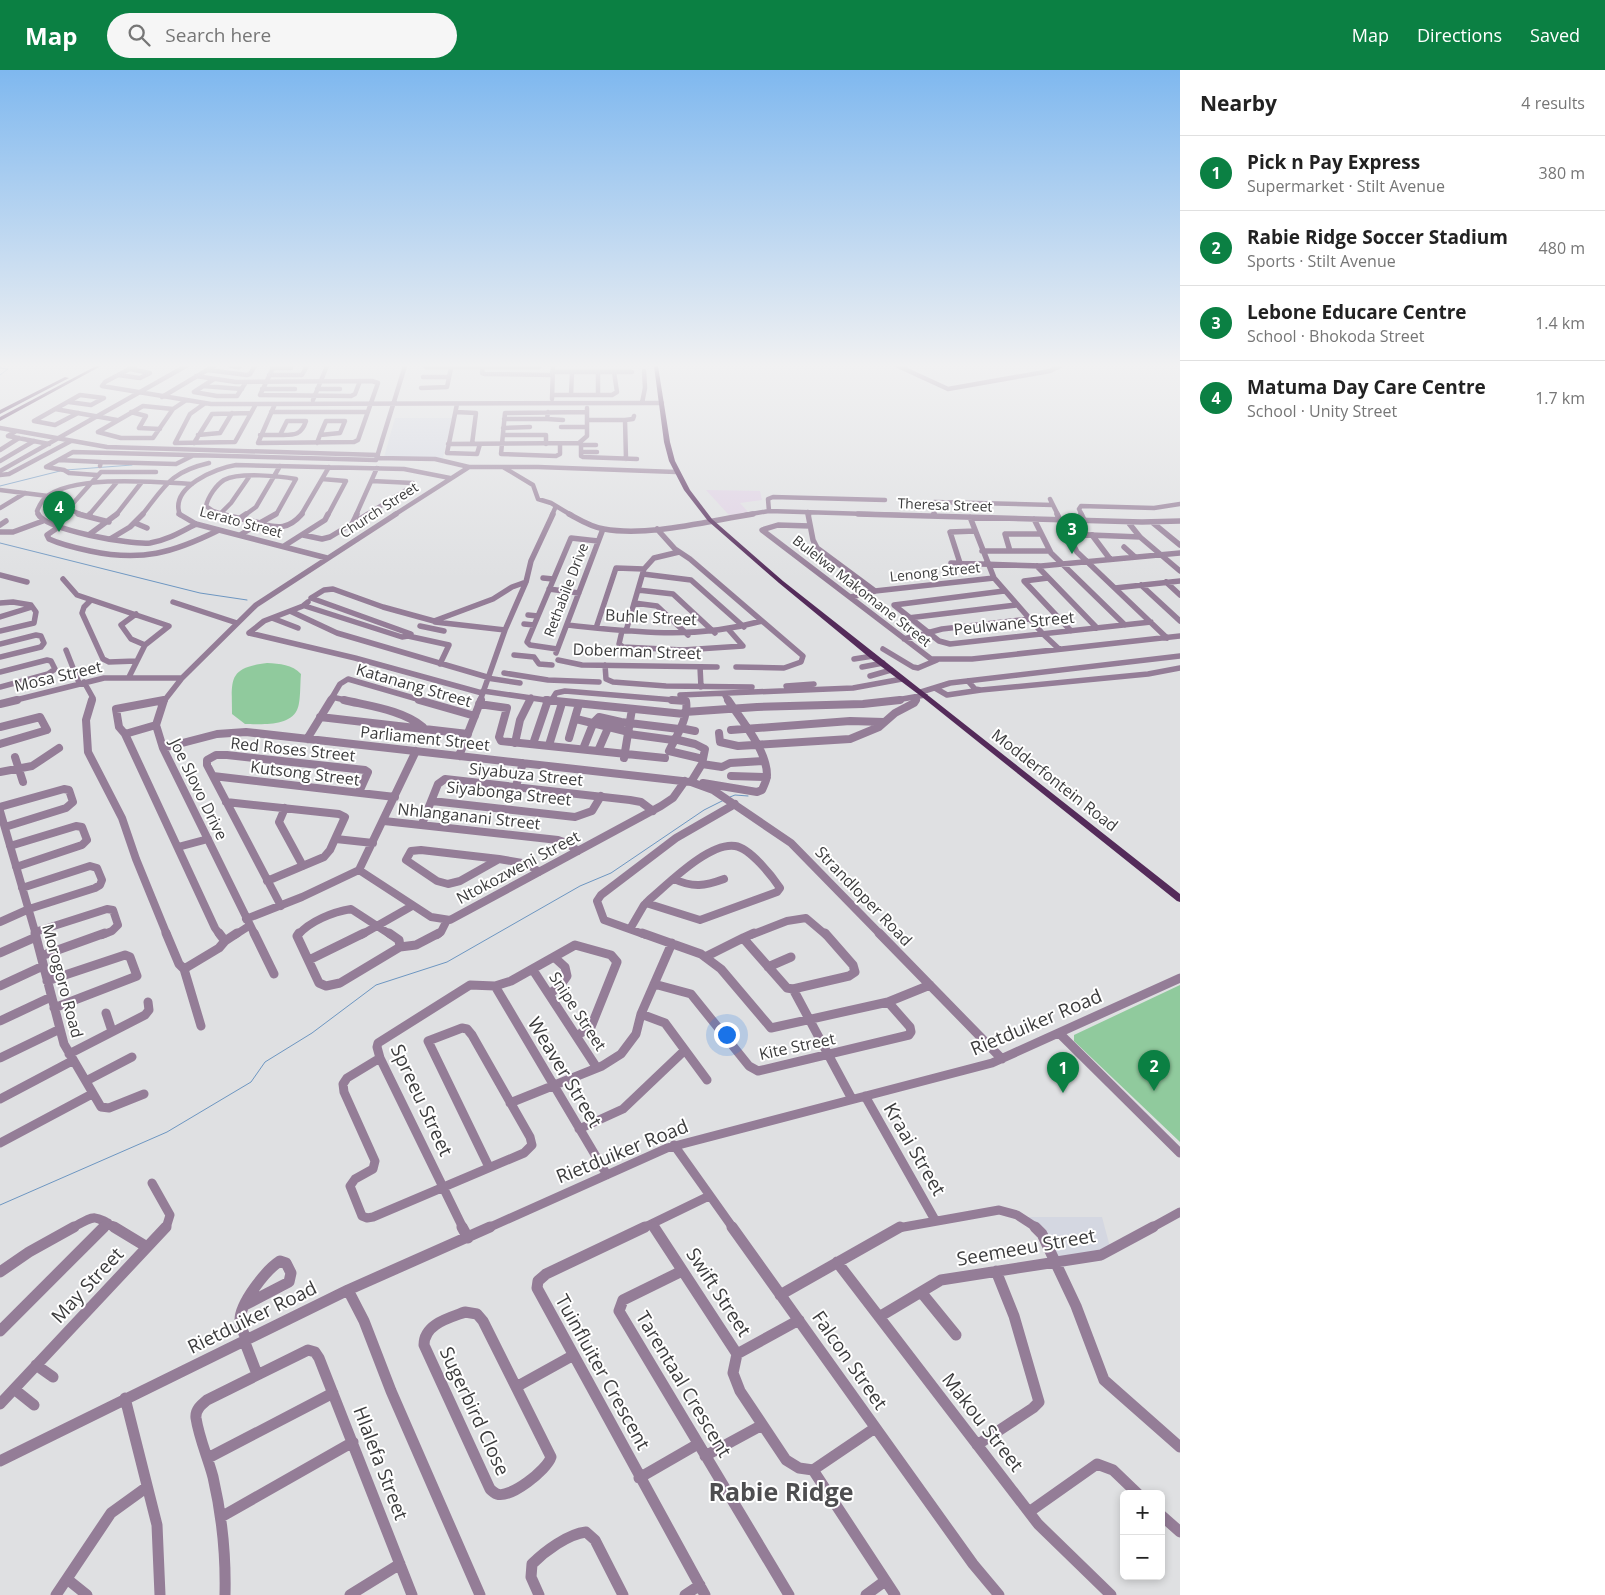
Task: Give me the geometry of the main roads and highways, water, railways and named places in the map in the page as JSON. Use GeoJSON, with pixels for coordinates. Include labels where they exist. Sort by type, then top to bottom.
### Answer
{"type":"FeatureCollection","features":[{"type":"Feature","properties":{"kind":"main road","name":"Modderfontein Road"},"geometry":{"type":"LineString","coordinates":[[666,437],[676,472],[710,520],[873,656],[912,685]]}},
{"type":"Feature","properties":{"kind":"main road","name":"Modderfontein Road"},"geometry":{"type":"LineString","coordinates":[[738,544],[921,694],[1180,899]]}},
{"type":"Feature","properties":{"kind":"waterway"},"geometry":{"type":"LineString","coordinates":[[66,470],[132,465]]}},
{"type":"Feature","properties":{"kind":"waterway"},"geometry":{"type":"LineString","coordinates":[[0,486],[60,471]]}},
{"type":"Feature","properties":{"kind":"waterway"},"geometry":{"type":"LineString","coordinates":[[0,543],[200,593],[247,600]]}},
{"type":"Feature","properties":{"kind":"waterway"},"geometry":{"type":"LineString","coordinates":[[730,797],[735,795],[748,796]]}},
{"type":"Feature","properties":{"kind":"waterway"},"geometry":{"type":"LineString","coordinates":[[0,1205],[167,1132],[251,1082],[265,1062],[312,1033],[376,985],[447,962],[580,886],[611,873],[704,810],[724,800]]}},
{"type":"Feature","properties":{"kind":"place","name":"Matuma Day Care Centre"},"geometry":{"type":"Point","coordinates":[59,532]}},
{"type":"Feature","properties":{"kind":"place","name":"Lebone Educare Centre"},"geometry":{"type":"Point","coordinates":[1072,554]}},
{"type":"Feature","properties":{"kind":"place","name":"Rabie Ridge Soccer Stadium"},"geometry":{"type":"Point","coordinates":[1154,1091]}},
{"type":"Feature","properties":{"kind":"place","name":"Pick n Pay Express"},"geometry":{"type":"Point","coordinates":[1063,1093]}},
{"type":"Feature","properties":{"kind":"district","name":"Rabie Ridge"},"geometry":{"type":"Point","coordinates":[781,1492]}}]}
